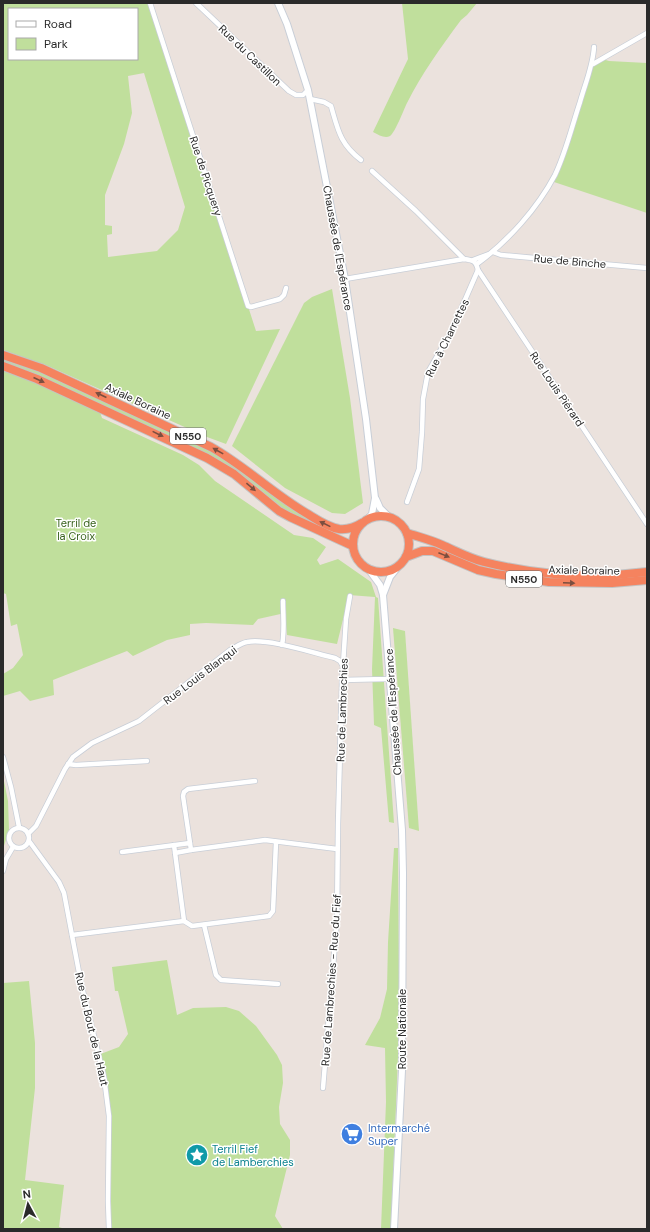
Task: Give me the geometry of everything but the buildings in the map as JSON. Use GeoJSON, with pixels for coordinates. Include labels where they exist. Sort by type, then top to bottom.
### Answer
{"type":"FeatureCollection","features":[{"type":"Feature","properties":{"kind":"highway","name":"Axiale Boraine"},"geometry":{"type":"LineString","coordinates":[[3,354],[41,368],[211,447],[234,461],[289,503],[332,527],[349,529],[354,528],[364,522]]}},
{"type":"Feature","properties":{"kind":"highway","name":"Axiale Boraine"},"geometry":{"type":"LineString","coordinates":[[3,366],[37,379],[207,458],[234,474],[279,511],[353,546]]}},
{"type":"Feature","properties":{"kind":"highway","name":"N550"},"geometry":{"type":"LineString","coordinates":[[364,522],[379,516],[389,517],[400,523],[407,533]]}},
{"type":"Feature","properties":{"kind":"highway"},"geometry":{"type":"LineString","coordinates":[[364,522],[355,533],[353,546],[355,556],[358,561],[369,570],[382,573],[398,567],[406,557],[409,546],[407,533]]}},
{"type":"Feature","properties":{"kind":"highway","name":"Axiale Boraine"},"geometry":{"type":"LineString","coordinates":[[407,533],[434,542],[470,558],[516,568],[578,575],[607,576],[647,572]]}},
{"type":"Feature","properties":{"kind":"highway","name":"Axiale Boraine"},"geometry":{"type":"LineString","coordinates":[[406,557],[422,551],[433,551],[478,570],[504,576],[549,582],[612,583],[647,580]]}},
{"type":"Feature","properties":{"kind":"main road","name":"Chaussée de l'Espérance"},"geometry":{"type":"LineString","coordinates":[[278,3],[287,24],[310,99],[345,279],[366,419],[375,498]]}},
{"type":"Feature","properties":{"kind":"main road"},"geometry":{"type":"LineString","coordinates":[[375,498],[380,508],[389,517]]}},
{"type":"Feature","properties":{"kind":"main road"},"geometry":{"type":"LineString","coordinates":[[364,522],[372,514],[375,498]]}},
{"type":"Feature","properties":{"kind":"main road"},"geometry":{"type":"LineString","coordinates":[[383,595],[390,577],[398,567]]}},
{"type":"Feature","properties":{"kind":"main road"},"geometry":{"type":"LineString","coordinates":[[369,570],[380,585],[383,595]]}},
{"type":"Feature","properties":{"kind":"main road","name":"Chaussée de l'Espérance"},"geometry":{"type":"LineString","coordinates":[[383,595],[391,677],[402,830]]}},
{"type":"Feature","properties":{"kind":"main road","name":"Route Nationale"},"geometry":{"type":"LineString","coordinates":[[394,1229],[402,1070],[402,830]]}},
{"type":"Feature","properties":{"kind":"street","name":"Rue de Picquery"},"geometry":{"type":"LineString","coordinates":[[150,3],[248,306],[251,307],[280,299],[284,295],[286,288]]}},
{"type":"Feature","properties":{"kind":"street","name":"Rue du Castillon"},"geometry":{"type":"LineString","coordinates":[[196,3],[289,91],[296,95],[303,95],[308,90]]}},
{"type":"Feature","properties":{"kind":"street"},"geometry":{"type":"LineString","coordinates":[[593,64],[647,33]]}},
{"type":"Feature","properties":{"kind":"street"},"geometry":{"type":"LineString","coordinates":[[473,260],[477,264],[492,253],[523,221],[535,206],[554,175],[562,157],[593,64],[594,47]]}},
{"type":"Feature","properties":{"kind":"street"},"geometry":{"type":"LineString","coordinates":[[310,99],[324,102],[331,106],[339,132],[348,150],[361,160]]}},
{"type":"Feature","properties":{"kind":"street"},"geometry":{"type":"LineString","coordinates":[[372,171],[464,260]]}},
{"type":"Feature","properties":{"kind":"street"},"geometry":{"type":"LineString","coordinates":[[345,279],[464,260],[473,260],[492,253]]}},
{"type":"Feature","properties":{"kind":"street","name":"Rue de Binche"},"geometry":{"type":"LineString","coordinates":[[492,253],[500,255],[647,268]]}},
{"type":"Feature","properties":{"kind":"street","name":"Rue Louis Piérard"},"geometry":{"type":"LineString","coordinates":[[477,264],[478,270],[647,524]]}},
{"type":"Feature","properties":{"kind":"street","name":"Rue à Charrettes"},"geometry":{"type":"LineString","coordinates":[[407,502],[419,468],[423,399],[428,372],[451,332],[478,270]]}},
{"type":"Feature","properties":{"kind":"street","name":"Rue de Lambrechies"},"geometry":{"type":"LineString","coordinates":[[338,824],[342,680],[346,619],[350,596]]}},
{"type":"Feature","properties":{"kind":"street"},"geometry":{"type":"LineString","coordinates":[[282,645],[284,638],[283,601]]}},
{"type":"Feature","properties":{"kind":"street","name":"Rue Louis Blanqui"},"geometry":{"type":"LineString","coordinates":[[28,834],[36,826],[73,757],[92,743],[139,721],[230,650],[246,642],[254,641],[282,645],[335,658],[340,661],[343,666]]}},
{"type":"Feature","properties":{"kind":"street"},"geometry":{"type":"LineString","coordinates":[[342,680],[386,679],[391,677]]}},
{"type":"Feature","properties":{"kind":"street"},"geometry":{"type":"LineString","coordinates":[[3,757],[19,827]]}},
{"type":"Feature","properties":{"kind":"street"},"geometry":{"type":"LineString","coordinates":[[68,764],[76,765],[146,761]]}},
{"type":"Feature","properties":{"kind":"street"},"geometry":{"type":"LineString","coordinates":[[191,850],[183,796],[186,791],[188,789],[254,781]]}},
{"type":"Feature","properties":{"kind":"street","name":"Rue de Lambrechies - Rue du Fief"},"geometry":{"type":"LineString","coordinates":[[323,1088],[337,919],[338,824]]}},
{"type":"Feature","properties":{"kind":"street"},"geometry":{"type":"LineString","coordinates":[[19,827],[24,828],[28,834],[29,841],[23,848],[13,847],[9,841],[11,832],[19,827]]}},
{"type":"Feature","properties":{"kind":"street"},"geometry":{"type":"LineString","coordinates":[[175,853],[265,840],[338,849]]}},
{"type":"Feature","properties":{"kind":"street","name":"Rue du Bout de la Haut"},"geometry":{"type":"LineString","coordinates":[[29,841],[59,882],[64,893],[81,983],[104,1077],[110,1116],[108,1201],[109,1229]]}},
{"type":"Feature","properties":{"kind":"street"},"geometry":{"type":"LineString","coordinates":[[122,852],[190,842]]}},
{"type":"Feature","properties":{"kind":"street"},"geometry":{"type":"LineString","coordinates":[[72,934],[184,922],[192,926],[268,916],[273,911],[276,842]]}},
{"type":"Feature","properties":{"kind":"street"},"geometry":{"type":"LineString","coordinates":[[174,845],[184,922]]}},
{"type":"Feature","properties":{"kind":"street"},"geometry":{"type":"LineString","coordinates":[[3,871],[6,859],[13,847]]}},
{"type":"Feature","properties":{"kind":"street"},"geometry":{"type":"LineString","coordinates":[[204,924],[216,975],[221,980],[278,984]]}},
{"type":"Feature","properties":{"kind":"green space"},"geometry":{"type":"Polygon","coordinates":[[[3,3],[150,3],[256,331],[280,329],[226,444],[207,437],[48,366],[3,350],[3,3]],[[144,73],[128,76],[132,113],[124,144],[105,195],[105,225],[112,226],[112,234],[107,235],[108,257],[157,251],[178,230],[185,207],[144,73]]]}},
{"type":"Feature","properties":{"kind":"green space"},"geometry":{"type":"Polygon","coordinates":[[[402,3],[477,3],[461,20],[425,71],[392,134],[388,137],[384,137],[373,132],[408,59],[402,3]]]}},
{"type":"Feature","properties":{"kind":"green space"},"geometry":{"type":"Polygon","coordinates":[[[602,59],[609,61],[647,63],[647,213],[551,181],[555,175],[593,64],[602,59]]]}},
{"type":"Feature","properties":{"kind":"green space"},"geometry":{"type":"Polygon","coordinates":[[[332,289],[350,398],[363,503],[345,514],[332,513],[285,488],[232,446],[304,303],[312,297],[332,289]]]}},
{"type":"Feature","properties":{"kind":"green space"},"geometry":{"type":"Polygon","coordinates":[[[3,358],[41,372],[218,454],[305,517],[334,533],[312,525],[289,513],[246,479],[3,363],[3,358]]]}},
{"type":"Feature","properties":{"kind":"green space","name":"Terril de la Croix"},"geometry":{"type":"Polygon","coordinates":[[[3,370],[19,375],[100,412],[102,418],[183,455],[199,465],[215,481],[294,535],[313,538],[326,547],[317,560],[320,565],[338,559],[371,582],[376,597],[378,598],[394,823],[389,822],[381,728],[374,725],[372,669],[375,597],[349,595],[337,644],[287,635],[285,613],[258,619],[253,625],[206,623],[190,624],[190,635],[167,640],[133,656],[127,651],[53,680],[54,695],[30,701],[20,691],[3,696],[3,674],[13,668],[23,655],[17,624],[11,626],[6,594],[3,593],[3,370]]]}},
{"type":"Feature","properties":{"kind":"green space"},"geometry":{"type":"Polygon","coordinates":[[[393,628],[405,631],[419,831],[409,828],[393,628]]]}},
{"type":"Feature","properties":{"kind":"green space"},"geometry":{"type":"Polygon","coordinates":[[[3,776],[8,801],[9,830],[3,849],[3,776]]]}},
{"type":"Feature","properties":{"kind":"green space"},"geometry":{"type":"Polygon","coordinates":[[[394,848],[398,848],[398,1056],[391,1229],[381,1229],[386,1102],[385,1048],[365,1045],[380,1018],[387,989],[388,942],[394,848]]]}},
{"type":"Feature","properties":{"kind":"green space"},"geometry":{"type":"Polygon","coordinates":[[[167,960],[177,1015],[193,1008],[226,1007],[239,1011],[256,1026],[277,1055],[282,1065],[283,1083],[279,1107],[280,1124],[290,1140],[290,1155],[275,1216],[283,1229],[109,1229],[109,1116],[98,1055],[119,1047],[128,1034],[118,991],[115,991],[112,967],[167,960]]]}},
{"type":"Feature","properties":{"kind":"green space"},"geometry":{"type":"Polygon","coordinates":[[[29,981],[35,1043],[35,1088],[25,1180],[64,1185],[59,1227],[65,1229],[3,1229],[3,983],[29,981]]]}},
{"type":"Feature","properties":{"kind":"place","name":"Intermarché Super"},"geometry":{"type":"Point","coordinates":[352,1134]}},
{"type":"Feature","properties":{"kind":"place","name":"Terril Fief de Lamberchies"},"geometry":{"type":"Point","coordinates":[197,1155]}}]}
